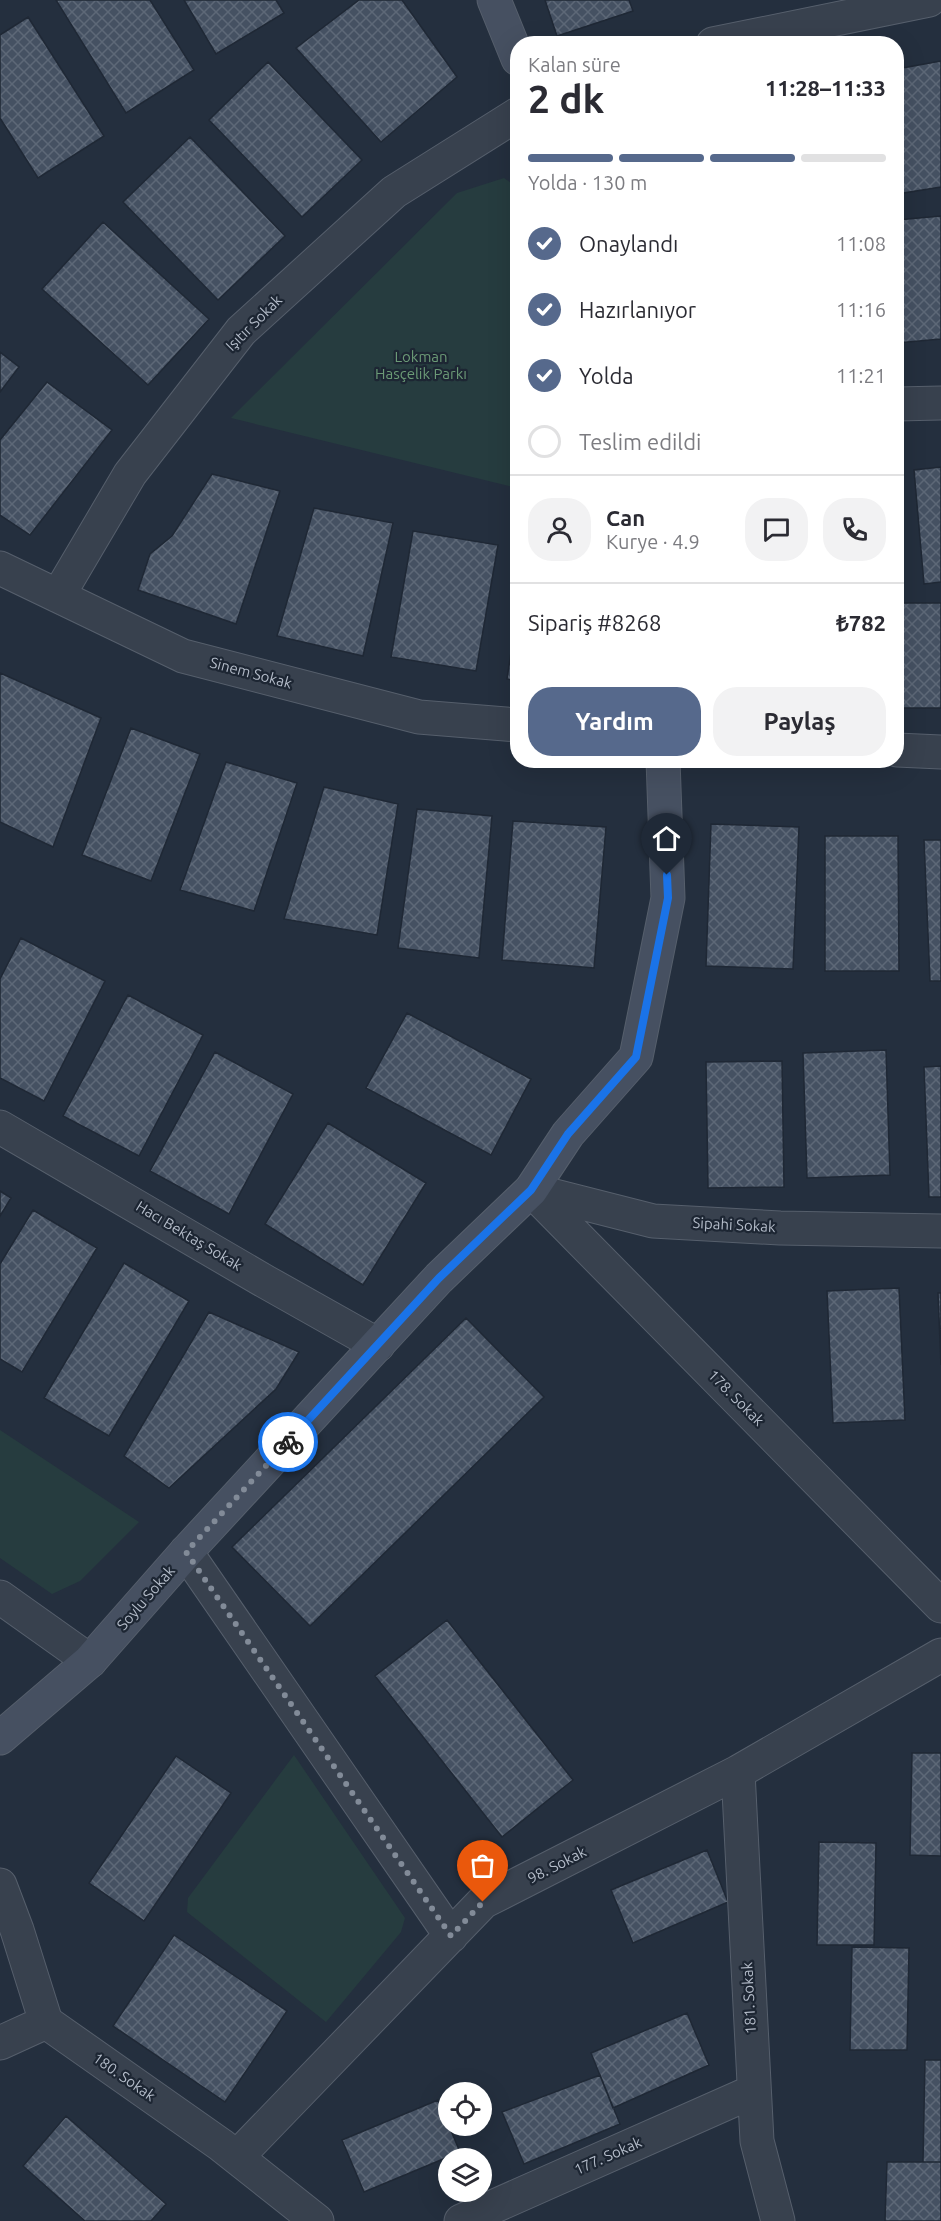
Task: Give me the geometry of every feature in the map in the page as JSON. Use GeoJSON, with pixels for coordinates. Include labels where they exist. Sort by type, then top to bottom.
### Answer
{"type":"FeatureCollection","features":[{"type":"Feature","properties":{"kind":"street"},"geometry":{"type":"LineString","coordinates":[[494,0],[510,39]]}},
{"type":"Feature","properties":{"kind":"street"},"geometry":{"type":"LineString","coordinates":[[751,36],[929,0]]}},
{"type":"Feature","properties":{"kind":"street","name":"Işıtır Sokak"},"geometry":{"type":"LineString","coordinates":[[58,596],[130,474],[241,332],[394,192],[510,119]]}},
{"type":"Feature","properties":{"kind":"street"},"geometry":{"type":"LineString","coordinates":[[904,404],[941,403]]}},
{"type":"Feature","properties":{"kind":"street","name":"Sinem Sokak"},"geometry":{"type":"LineString","coordinates":[[0,568],[183,656],[419,717],[510,724]]}},
{"type":"Feature","properties":{"kind":"street"},"geometry":{"type":"LineString","coordinates":[[904,750],[941,752]]}},
{"type":"Feature","properties":{"kind":"street","name":"Soylu Sokak"},"geometry":{"type":"LineString","coordinates":[[0,1738],[90,1661],[186,1552],[439,1278],[531,1190],[568,1134],[636,1057],[668,898],[663,768]]}},
{"type":"Feature","properties":{"kind":"street","name":"Hacı Bektaş Sokak"},"geometry":{"type":"LineString","coordinates":[[0,1126],[378,1345]]}},
{"type":"Feature","properties":{"kind":"street","name":"Sipahi Sokak"},"geometry":{"type":"LineString","coordinates":[[531,1190],[653,1221],[780,1228],[941,1231]]}},
{"type":"Feature","properties":{"kind":"street","name":"178. Sokak"},"geometry":{"type":"LineString","coordinates":[[531,1190],[941,1605]]}},
{"type":"Feature","properties":{"kind":"street"},"geometry":{"type":"LineString","coordinates":[[186,1552],[451,1936]]}},
{"type":"Feature","properties":{"kind":"street"},"geometry":{"type":"LineString","coordinates":[[0,1597],[90,1661]]}},
{"type":"Feature","properties":{"kind":"street","name":"98. Sokak"},"geometry":{"type":"LineString","coordinates":[[237,2157],[483,1902],[738,1772],[941,1655]]}},
{"type":"Feature","properties":{"kind":"street","name":"181. Sokak"},"geometry":{"type":"LineString","coordinates":[[738,1772],[756,2141],[778,2221]]}},
{"type":"Feature","properties":{"kind":"street"},"geometry":{"type":"LineString","coordinates":[[0,1885],[46,2022],[0,2043]]}},
{"type":"Feature","properties":{"kind":"street","name":"180. Sokak"},"geometry":{"type":"LineString","coordinates":[[46,2022],[237,2157],[317,2221]]}},
{"type":"Feature","properties":{"kind":"street","name":"177. Sokak"},"geometry":{"type":"LineString","coordinates":[[461,2221],[754,2091]]}},
{"type":"Feature","properties":{"kind":"green space","name":"Lokman Hasçelik Parkı"},"geometry":{"type":"Polygon","coordinates":[[[504,178],[510,182],[510,486],[231,418],[457,193],[504,178]]]}},
{"type":"Feature","properties":{"kind":"green space"},"geometry":{"type":"Polygon","coordinates":[[[0,1430],[139,1522],[80,1581],[52,1594],[0,1558],[0,1430]]]}},
{"type":"Feature","properties":{"kind":"green space"},"geometry":{"type":"Polygon","coordinates":[[[294,1755],[405,1918],[401,1932],[326,2022],[187,1912],[188,1898],[294,1755]]]}},
{"type":"Feature","properties":{"kind":"building"},"geometry":{"type":"Polygon","coordinates":[[[56,0],[150,0],[194,70],[126,113],[56,0]]]}},
{"type":"Feature","properties":{"kind":"building"},"geometry":{"type":"Polygon","coordinates":[[[184,0],[276,0],[284,13],[216,54],[184,0]]]}},
{"type":"Feature","properties":{"kind":"building"},"geometry":{"type":"Polygon","coordinates":[[[359,0],[402,0],[457,77],[381,142],[296,48],[359,0]]]}},
{"type":"Feature","properties":{"kind":"building"},"geometry":{"type":"Polygon","coordinates":[[[545,0],[629,0],[633,11],[557,36],[545,0]]]}},
{"type":"Feature","properties":{"kind":"building"},"geometry":{"type":"Polygon","coordinates":[[[28,17],[104,136],[38,178],[0,118],[0,35],[28,17]]]}},
{"type":"Feature","properties":{"kind":"building"},"geometry":{"type":"Polygon","coordinates":[[[941,61],[941,187],[904,193],[904,68],[941,61]]]}},
{"type":"Feature","properties":{"kind":"building"},"geometry":{"type":"Polygon","coordinates":[[[268,62],[362,160],[302,217],[209,120],[268,62]]]}},
{"type":"Feature","properties":{"kind":"building"},"geometry":{"type":"Polygon","coordinates":[[[190,137],[285,236],[218,300],[123,202],[190,137]]]}},
{"type":"Feature","properties":{"kind":"building"},"geometry":{"type":"Polygon","coordinates":[[[941,216],[941,339],[904,342],[904,219],[941,216]]]}},
{"type":"Feature","properties":{"kind":"building"},"geometry":{"type":"Polygon","coordinates":[[[103,222],[209,319],[148,385],[42,289],[103,222]]]}},
{"type":"Feature","properties":{"kind":"building"},"geometry":{"type":"Polygon","coordinates":[[[0,352],[19,367],[0,392],[0,352]]]}},
{"type":"Feature","properties":{"kind":"building"},"geometry":{"type":"Polygon","coordinates":[[[47,382],[112,430],[30,535],[0,515],[0,440],[47,382]]]}},
{"type":"Feature","properties":{"kind":"building"},"geometry":{"type":"Polygon","coordinates":[[[941,467],[941,582],[924,584],[914,470],[941,467]]]}},
{"type":"Feature","properties":{"kind":"building"},"geometry":{"type":"Polygon","coordinates":[[[212,474],[280,491],[236,624],[138,590],[150,554],[172,536],[212,474]]]}},
{"type":"Feature","properties":{"kind":"building"},"geometry":{"type":"Polygon","coordinates":[[[314,508],[393,523],[363,656],[277,636],[314,508]]]}},
{"type":"Feature","properties":{"kind":"building"},"geometry":{"type":"Polygon","coordinates":[[[413,531],[498,545],[476,671],[391,657],[413,531]]]}},
{"type":"Feature","properties":{"kind":"building"},"geometry":{"type":"Polygon","coordinates":[[[904,603],[941,603],[941,708],[904,708],[904,603]]]}},
{"type":"Feature","properties":{"kind":"building"},"geometry":{"type":"Polygon","coordinates":[[[510,659],[510,680],[507,679],[510,659]]]}},
{"type":"Feature","properties":{"kind":"building"},"geometry":{"type":"Polygon","coordinates":[[[0,673],[101,718],[53,847],[0,822],[0,673]]]}},
{"type":"Feature","properties":{"kind":"building"},"geometry":{"type":"Polygon","coordinates":[[[131,728],[200,754],[151,881],[82,855],[131,728]]]}},
{"type":"Feature","properties":{"kind":"building"},"geometry":{"type":"Polygon","coordinates":[[[226,762],[297,783],[254,911],[180,890],[226,762]]]}},
{"type":"Feature","properties":{"kind":"building"},"geometry":{"type":"Polygon","coordinates":[[[324,787],[398,804],[377,935],[284,919],[324,787]]]}},
{"type":"Feature","properties":{"kind":"building"},"geometry":{"type":"Polygon","coordinates":[[[417,809],[492,816],[479,958],[398,948],[417,809]]]}},
{"type":"Feature","properties":{"kind":"building"},"geometry":{"type":"Polygon","coordinates":[[[513,821],[606,827],[594,968],[502,960],[513,821]]]}},
{"type":"Feature","properties":{"kind":"building"},"geometry":{"type":"Polygon","coordinates":[[[711,824],[799,827],[793,969],[706,966],[711,824]]]}},
{"type":"Feature","properties":{"kind":"building"},"geometry":{"type":"Polygon","coordinates":[[[825,836],[898,836],[899,971],[825,971],[825,836]]]}},
{"type":"Feature","properties":{"kind":"building"},"geometry":{"type":"Polygon","coordinates":[[[924,840],[941,840],[941,981],[930,981],[924,840]]]}},
{"type":"Feature","properties":{"kind":"building"},"geometry":{"type":"Polygon","coordinates":[[[21,938],[105,981],[44,1101],[0,1078],[0,979],[21,938]]]}},
{"type":"Feature","properties":{"kind":"building"},"geometry":{"type":"Polygon","coordinates":[[[128,995],[203,1035],[139,1156],[63,1116],[128,995]]]}},
{"type":"Feature","properties":{"kind":"building"},"geometry":{"type":"Polygon","coordinates":[[[407,1013],[531,1079],[491,1155],[366,1088],[407,1013]]]}},
{"type":"Feature","properties":{"kind":"building"},"geometry":{"type":"Polygon","coordinates":[[[886,1050],[890,1175],[807,1178],[803,1053],[886,1050]]]}},
{"type":"Feature","properties":{"kind":"building"},"geometry":{"type":"Polygon","coordinates":[[[215,1052],[293,1094],[229,1214],[150,1171],[215,1052]]]}},
{"type":"Feature","properties":{"kind":"building"},"geometry":{"type":"Polygon","coordinates":[[[782,1061],[784,1187],[708,1188],[706,1062],[782,1061]]]}},
{"type":"Feature","properties":{"kind":"building"},"geometry":{"type":"Polygon","coordinates":[[[941,1066],[941,1197],[929,1197],[924,1067],[941,1066]]]}},
{"type":"Feature","properties":{"kind":"building"},"geometry":{"type":"Polygon","coordinates":[[[328,1123],[426,1183],[363,1285],[265,1224],[328,1123]]]}},
{"type":"Feature","properties":{"kind":"building"},"geometry":{"type":"Polygon","coordinates":[[[0,1191],[11,1198],[0,1216],[0,1191]]]}},
{"type":"Feature","properties":{"kind":"building"},"geometry":{"type":"Polygon","coordinates":[[[33,1210],[97,1248],[22,1372],[0,1359],[0,1264],[33,1210]]]}},
{"type":"Feature","properties":{"kind":"building"},"geometry":{"type":"Polygon","coordinates":[[[124,1263],[189,1301],[109,1436],[44,1398],[124,1263]]]}},
{"type":"Feature","properties":{"kind":"building"},"geometry":{"type":"Polygon","coordinates":[[[899,1288],[905,1420],[833,1423],[827,1291],[899,1288]]]}},
{"type":"Feature","properties":{"kind":"building"},"geometry":{"type":"Polygon","coordinates":[[[938,1293],[941,1293],[941,1365],[938,1293]]]}},
{"type":"Feature","properties":{"kind":"building"},"geometry":{"type":"Polygon","coordinates":[[[209,1312],[299,1352],[276,1389],[169,1488],[124,1456],[209,1312]]]}},
{"type":"Feature","properties":{"kind":"building"},"geometry":{"type":"Polygon","coordinates":[[[466,1318],[544,1397],[310,1626],[232,1547],[466,1318]]]}},
{"type":"Feature","properties":{"kind":"building"},"geometry":{"type":"Polygon","coordinates":[[[447,1620],[573,1780],[502,1837],[375,1676],[447,1620]]]}},
{"type":"Feature","properties":{"kind":"building"},"geometry":{"type":"Polygon","coordinates":[[[912,1753],[941,1753],[941,1856],[910,1855],[912,1753]]]}},
{"type":"Feature","properties":{"kind":"building"},"geometry":{"type":"Polygon","coordinates":[[[176,1756],[231,1793],[144,1921],[89,1883],[176,1756]]]}},
{"type":"Feature","properties":{"kind":"building"},"geometry":{"type":"Polygon","coordinates":[[[819,1842],[876,1843],[874,1945],[817,1945],[819,1842]]]}},
{"type":"Feature","properties":{"kind":"building"},"geometry":{"type":"Polygon","coordinates":[[[707,1850],[728,1902],[633,1943],[611,1890],[707,1850]]]}},
{"type":"Feature","properties":{"kind":"building"},"geometry":{"type":"Polygon","coordinates":[[[174,1935],[287,2011],[225,2102],[113,2026],[174,1935]]]}},
{"type":"Feature","properties":{"kind":"building"},"geometry":{"type":"Polygon","coordinates":[[[852,1947],[909,1948],[907,2050],[850,2050],[852,1947]]]}},
{"type":"Feature","properties":{"kind":"building"},"geometry":{"type":"Polygon","coordinates":[[[687,2013],[709,2065],[613,2108],[591,2053],[687,2013]]]}},
{"type":"Feature","properties":{"kind":"building"},"geometry":{"type":"Polygon","coordinates":[[[925,2060],[941,2060],[941,2162],[923,2162],[925,2060]]]}},
{"type":"Feature","properties":{"kind":"building"},"geometry":{"type":"Polygon","coordinates":[[[600,2075],[620,2124],[524,2164],[502,2112],[600,2075]]]}},
{"type":"Feature","properties":{"kind":"building"},"geometry":{"type":"Polygon","coordinates":[[[438,2100],[438,2136],[453,2136],[458,2148],[438,2148],[438,2161],[364,2192],[342,2140],[438,2100]]]}},
{"type":"Feature","properties":{"kind":"building"},"geometry":{"type":"Polygon","coordinates":[[[66,2116],[166,2204],[151,2221],[85,2221],[23,2166],[66,2116]]]}},
{"type":"Feature","properties":{"kind":"building"},"geometry":{"type":"Polygon","coordinates":[[[887,2162],[941,2162],[941,2221],[885,2221],[887,2162]]]}},
{"type":"Feature","properties":{"kind":"way so far"},"geometry":{"type":"LineString","coordinates":[[288,1442],[186,1552],[451,1936],[483,1902]]}},
{"type":"Feature","properties":{"kind":"route"},"geometry":{"type":"LineString","coordinates":[[288,1442],[439,1278],[531,1190],[568,1134],[636,1057],[668,898],[667,875]]}}]}
